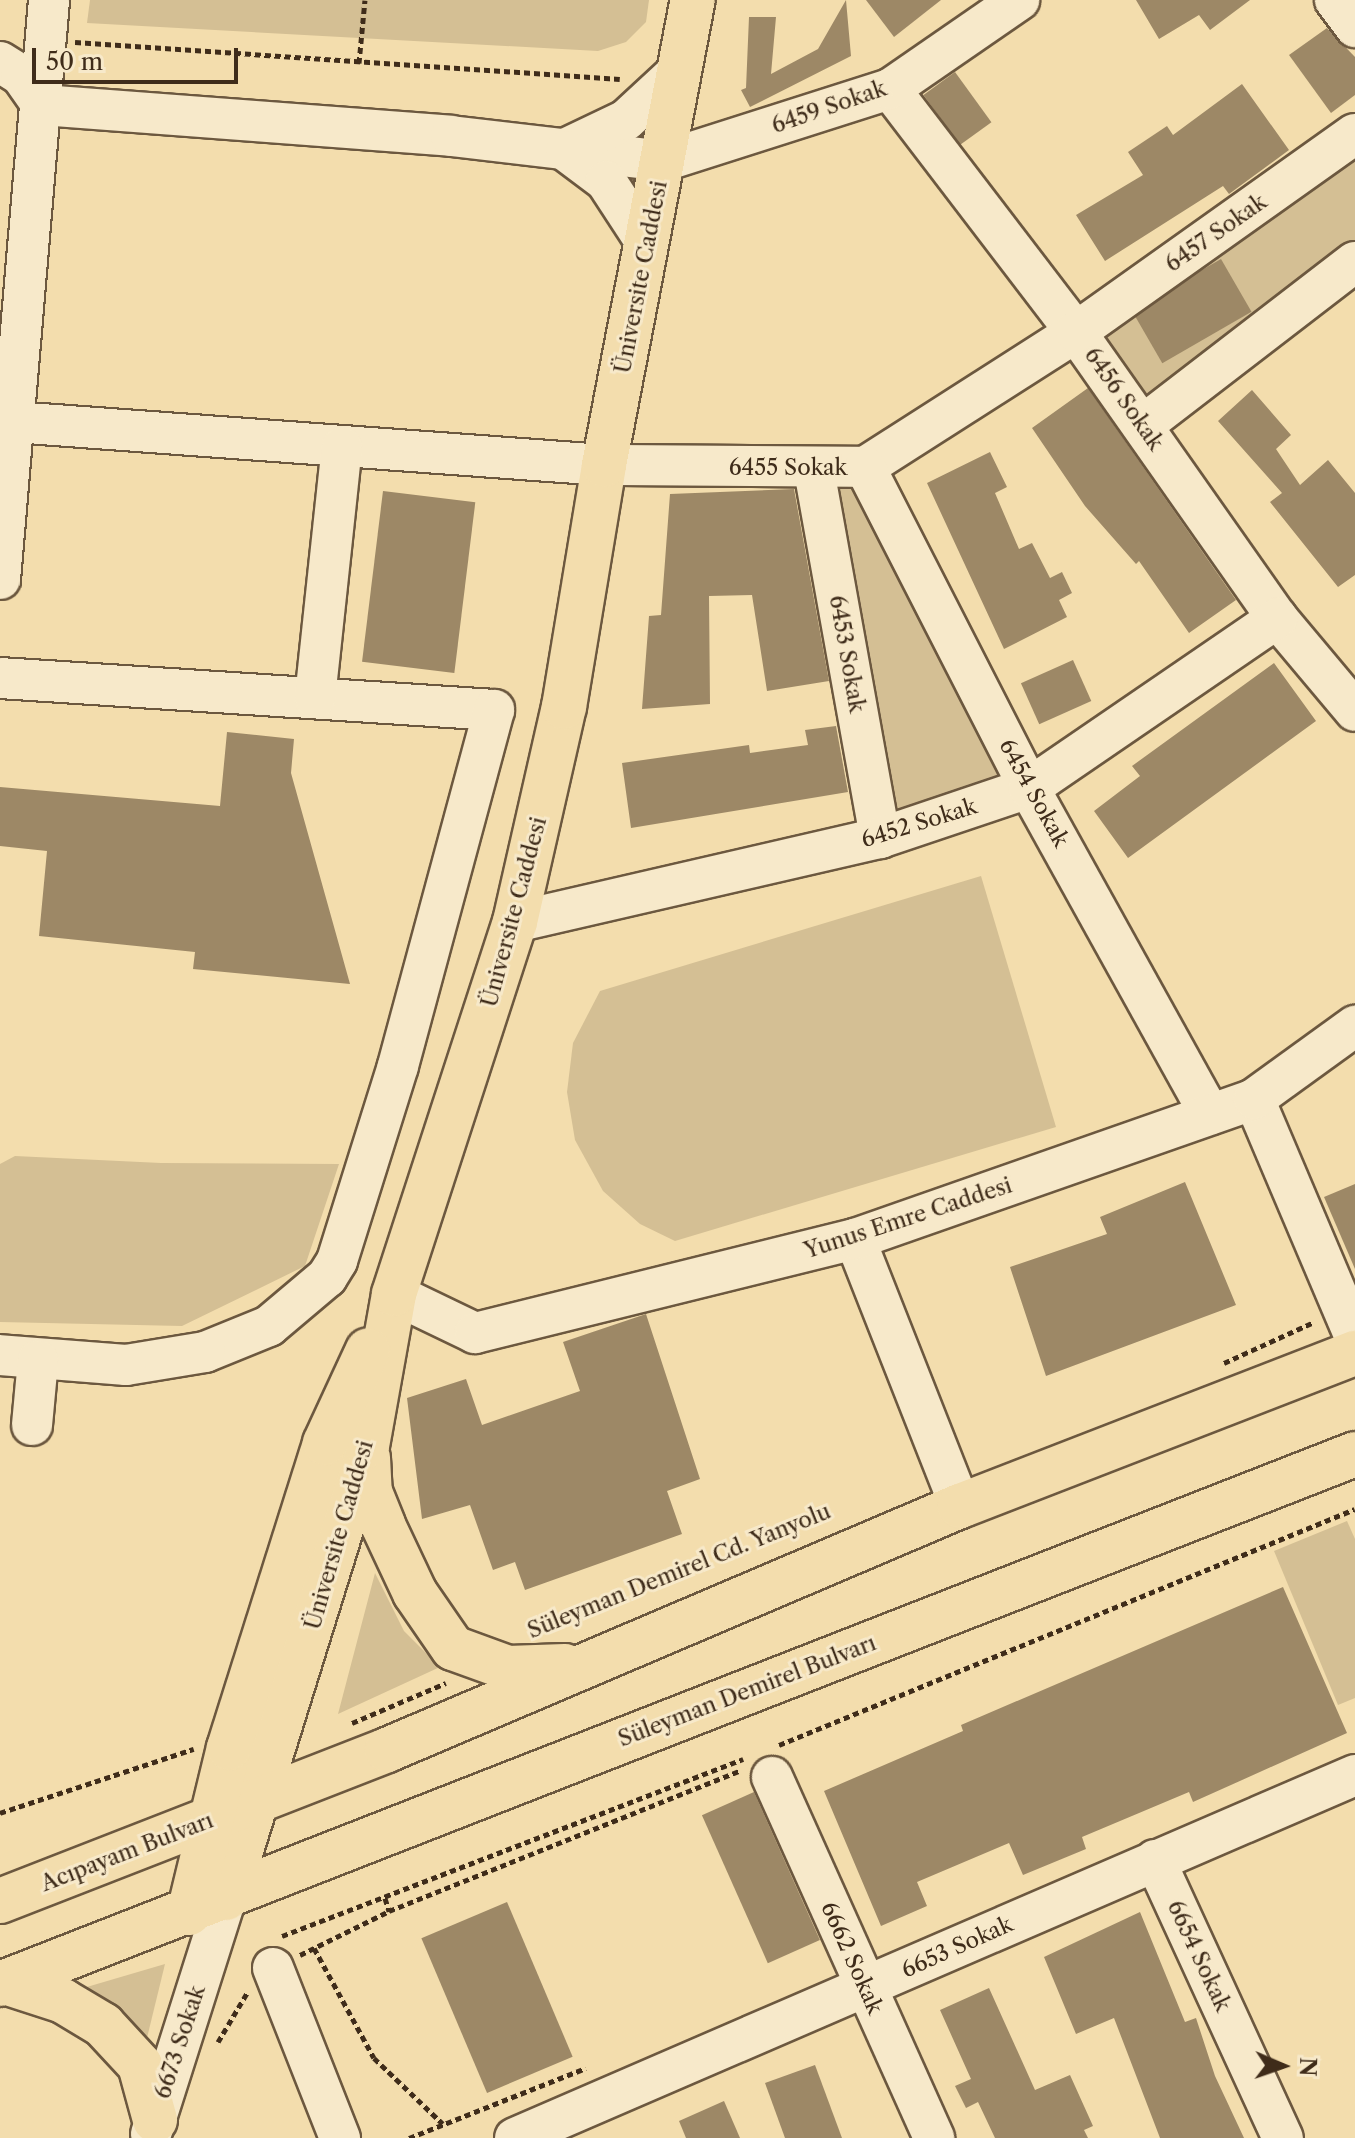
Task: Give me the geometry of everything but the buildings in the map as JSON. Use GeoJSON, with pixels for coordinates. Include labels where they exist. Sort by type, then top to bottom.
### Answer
{"type":"FeatureCollection","features":[{"type":"Feature","properties":{"kind":"main road","name":"Üniversite Caddesi"},"geometry":{"type":"LineString","coordinates":[[208,1919],[254,1803],[367,1446],[394,1294],[515,922],[564,707],[604,465],[693,0]]}},
{"type":"Feature","properties":{"kind":"main road"},"geometry":{"type":"LineString","coordinates":[[208,1919],[210,1819],[229,1748],[325,1443],[394,1294]]}},
{"type":"Feature","properties":{"kind":"main road"},"geometry":{"type":"LineString","coordinates":[[254,1803],[960,1506],[1355,1353]]}},
{"type":"Feature","properties":{"kind":"main road"},"geometry":{"type":"LineString","coordinates":[[367,1446],[370,1492],[415,1593],[453,1648],[489,1664],[549,1668],[595,1662]]}},
{"type":"Feature","properties":{"kind":"main road","name":"Süleyman Demirel Bulvarı"},"geometry":{"type":"LineString","coordinates":[[2,1983],[140,1932],[208,1919],[1355,1454]]}},
{"type":"Feature","properties":{"kind":"main road","name":"Acıpayam Bulvarı"},"geometry":{"type":"LineString","coordinates":[[0,1901],[254,1803]]}},
{"type":"Feature","properties":{"kind":"main road"},"geometry":{"type":"LineString","coordinates":[[2,1983],[63,2001],[103,2025],[140,2065],[152,2129]]}},
{"type":"Feature","properties":{"kind":"street","name":"6459 Sokak"},"geometry":{"type":"LineString","coordinates":[[664,161],[890,89],[1019,0]]}},
{"type":"Feature","properties":{"kind":"street"},"geometry":{"type":"LineString","coordinates":[[1335,0],[1355,27]]}},
{"type":"Feature","properties":{"kind":"street"},"geometry":{"type":"LineString","coordinates":[[0,579],[7,421],[42,105],[61,14]]}},
{"type":"Feature","properties":{"kind":"street"},"geometry":{"type":"LineString","coordinates":[[0,62],[21,75],[42,105]]}},
{"type":"Feature","properties":{"kind":"street"},"geometry":{"type":"LineString","coordinates":[[562,149],[596,139],[626,120],[680,70]]}},
{"type":"Feature","properties":{"kind":"street","name":"6456 Sokak"},"geometry":{"type":"LineString","coordinates":[[890,89],[1076,332],[1277,618],[1355,711]]}},
{"type":"Feature","properties":{"kind":"street"},"geometry":{"type":"LineString","coordinates":[[42,105],[562,149],[664,161]]}},
{"type":"Feature","properties":{"kind":"street","name":"6457 Sokak"},"geometry":{"type":"LineString","coordinates":[[1076,332],[1355,134]]}},
{"type":"Feature","properties":{"kind":"street"},"geometry":{"type":"LineString","coordinates":[[562,149],[606,181],[647,244]]}},
{"type":"Feature","properties":{"kind":"street"},"geometry":{"type":"LineString","coordinates":[[1143,425],[1355,262]]}},
{"type":"Feature","properties":{"kind":"street","name":"6455 Sokak"},"geometry":{"type":"LineString","coordinates":[[7,421],[527,461],[814,470],[865,467],[1076,332]]}},
{"type":"Feature","properties":{"kind":"street"},"geometry":{"type":"LineString","coordinates":[[315,698],[342,447]]}},
{"type":"Feature","properties":{"kind":"street","name":"6454 Sokak"},"geometry":{"type":"LineString","coordinates":[[865,467],[1029,788],[1210,1114]]}},
{"type":"Feature","properties":{"kind":"street","name":"6453 Sokak"},"geometry":{"type":"LineString","coordinates":[[814,470],[880,838]]}},
{"type":"Feature","properties":{"kind":"street","name":"6452 Sokak"},"geometry":{"type":"LineString","coordinates":[[515,922],[880,838],[1029,788],[1277,618]]}},
{"type":"Feature","properties":{"kind":"street"},"geometry":{"type":"LineString","coordinates":[[0,678],[494,710],[398,1066],[337,1261],[317,1290],[269,1326],[205,1352],[126,1365],[19,1358],[32,1425]]}},
{"type":"Feature","properties":{"kind":"street","name":"Yunus Emre Caddesi"},"geometry":{"type":"LineString","coordinates":[[394,1294],[475,1333],[855,1239],[1254,1099],[1355,1026]]}},
{"type":"Feature","properties":{"kind":"street"},"geometry":{"type":"LineString","coordinates":[[1254,1099],[1349,1323]]}},
{"type":"Feature","properties":{"kind":"street"},"geometry":{"type":"LineString","coordinates":[[855,1239],[960,1506]]}},
{"type":"Feature","properties":{"kind":"street","name":"6662 Sokak"},"geometry":{"type":"LineString","coordinates":[[761,1772],[934,2138]]}},
{"type":"Feature","properties":{"kind":"street","name":"6653 Sokak"},"geometry":{"type":"LineString","coordinates":[[515,2138],[588,2124],[865,1987],[1355,1775]]}},
{"type":"Feature","properties":{"kind":"street","name":"6654 Sokak"},"geometry":{"type":"LineString","coordinates":[[1155,1860],[1283,2138]]}},
{"type":"Feature","properties":{"kind":"street","name":"6673 Sokak"},"geometry":{"type":"LineString","coordinates":[[152,2129],[208,1919]]}},
{"type":"Feature","properties":{"kind":"street"},"geometry":{"type":"LineString","coordinates":[[273,1968],[340,2138]]}},
{"type":"Feature","properties":{"kind":"path"},"geometry":{"type":"LineString","coordinates":[[359,63],[365,0]]}},
{"type":"Feature","properties":{"kind":"path"},"geometry":{"type":"LineString","coordinates":[[61,14],[71,42],[637,81]]}},
{"type":"Feature","properties":{"kind":"path"},"geometry":{"type":"LineString","coordinates":[[1214,1367],[1349,1323]]}},
{"type":"Feature","properties":{"kind":"path"},"geometry":{"type":"LineString","coordinates":[[338,1729],[489,1664]]}},
{"type":"Feature","properties":{"kind":"path"},"geometry":{"type":"LineString","coordinates":[[0,1813],[182,1749],[229,1748]]}},
{"type":"Feature","properties":{"kind":"path"},"geometry":{"type":"LineString","coordinates":[[385,1898],[389,1911],[761,1772]]}},
{"type":"Feature","properties":{"kind":"path"},"geometry":{"type":"LineString","coordinates":[[314,1948],[374,2058],[443,2124]]}},
{"type":"Feature","properties":{"kind":"shaded area"},"geometry":{"type":"Polygon","coordinates":[[[90,0],[649,0],[646,22],[626,42],[598,51],[87,23],[90,0]]]}},
{"type":"Feature","properties":{"kind":"shaded area"},"geometry":{"type":"Polygon","coordinates":[[[1355,134],[1355,262],[1143,425],[1076,332],[1355,134]]]}},
{"type":"Feature","properties":{"kind":"shaded area"},"geometry":{"type":"Polygon","coordinates":[[[865,467],[1029,788],[880,838],[814,470],[865,467]]]}},
{"type":"Feature","properties":{"kind":"shaded area"},"geometry":{"type":"Polygon","coordinates":[[[981,876],[1056,1127],[675,1241],[640,1224],[603,1191],[575,1140],[567,1092],[573,1043],[600,991],[981,876]]]}},
{"type":"Feature","properties":{"kind":"shaded area"},"geometry":{"type":"Polygon","coordinates":[[[15,1156],[161,1163],[339,1164],[305,1266],[182,1326],[0,1322],[0,1164],[15,1156]]]}},
{"type":"Feature","properties":{"kind":"shaded area"},"geometry":{"type":"Polygon","coordinates":[[[1347,1521],[1355,1539],[1355,1698],[1338,1705],[1274,1551],[1347,1521]]]}},
{"type":"Feature","properties":{"kind":"shaded area"},"geometry":{"type":"Polygon","coordinates":[[[375,1573],[404,1631],[440,1667],[338,1714],[375,1573]]]}},
{"type":"Feature","properties":{"kind":"shaded area"},"geometry":{"type":"Polygon","coordinates":[[[165,1964],[146,2042],[80,1989],[165,1964]]]}}]}
